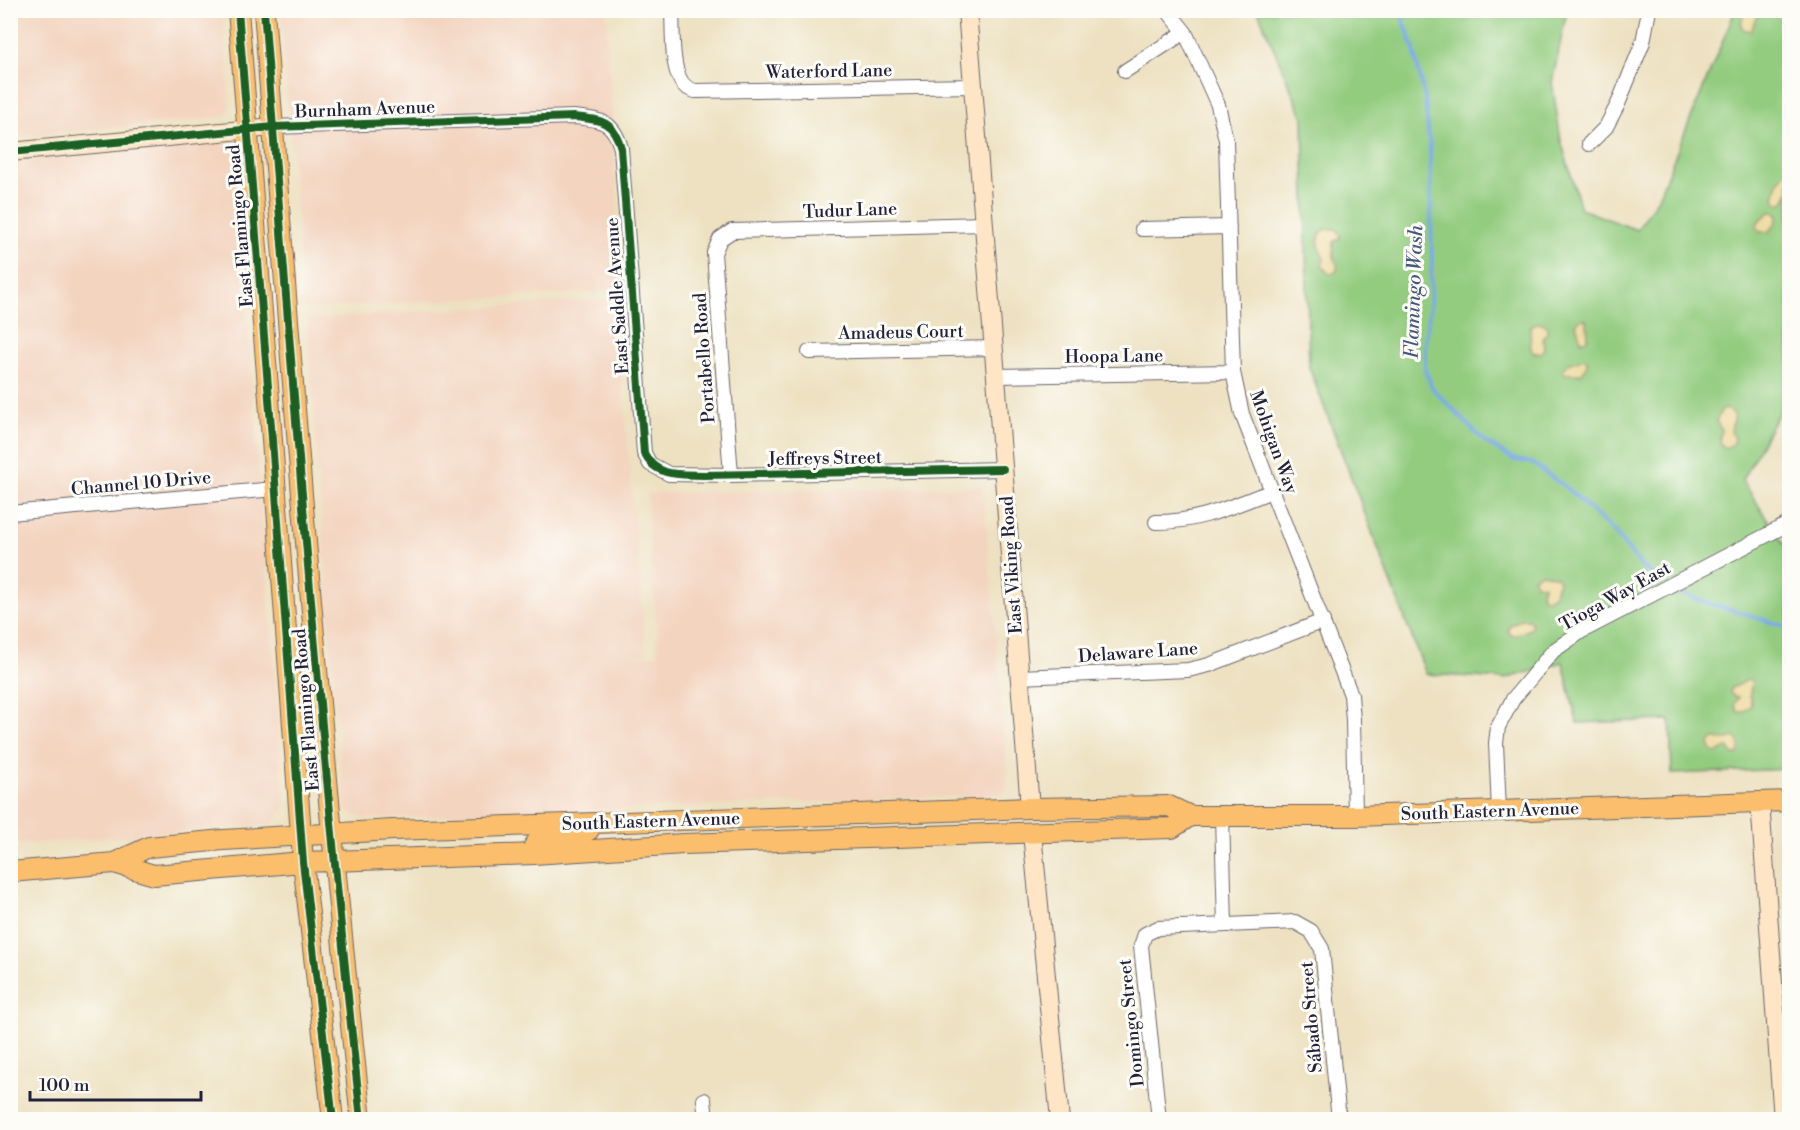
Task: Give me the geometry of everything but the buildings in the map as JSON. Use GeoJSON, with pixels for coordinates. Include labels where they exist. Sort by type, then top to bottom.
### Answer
{"type":"FeatureCollection","features":[{"type":"Feature","properties":{"kind":"main road","name":"East Flamingo Road"},"geometry":{"type":"LineString","coordinates":[[238,10],[303,862],[333,1119]]}},
{"type":"Feature","properties":{"kind":"main road","name":"East Flamingo Road"},"geometry":{"type":"LineString","coordinates":[[264,10],[333,861],[361,1119]]}},
{"type":"Feature","properties":{"kind":"main road"},"geometry":{"type":"LineString","coordinates":[[269,399],[281,436],[285,471],[302,487]]}},
{"type":"Feature","properties":{"kind":"main road"},"geometry":{"type":"LineString","coordinates":[[276,489],[286,500],[291,544],[307,560]]}},
{"type":"Feature","properties":{"kind":"main road","name":"South Eastern Avenue"},"geometry":{"type":"LineString","coordinates":[[10,872],[114,863],[148,847],[331,833],[644,820],[1169,806],[1190,816],[1355,816],[1790,801]]}},
{"type":"Feature","properties":{"kind":"main road","name":"South Eastern Avenue"},"geometry":{"type":"LineString","coordinates":[[114,863],[154,875],[303,862],[534,854],[704,843],[1172,828],[1190,816]]}},
{"type":"Feature","properties":{"kind":"main road"},"geometry":{"type":"LineString","coordinates":[[562,852],[590,838],[629,832],[644,820]]}},
{"type":"Feature","properties":{"kind":"main road"},"geometry":{"type":"LineString","coordinates":[[534,854],[534,846],[537,842],[580,834],[609,822]]}},
{"type":"Feature","properties":{"kind":"main road"},"geometry":{"type":"LineString","coordinates":[[327,1079],[338,1090],[346,1119]]}},
{"type":"Feature","properties":{"kind":"street","name":"Waterford Lane"},"geometry":{"type":"LineString","coordinates":[[672,10],[679,79],[686,88],[695,92],[973,86]]}},
{"type":"Feature","properties":{"kind":"street","name":"East Viking Road"},"geometry":{"type":"LineString","coordinates":[[967,10],[1032,833],[1060,1119]]}},
{"type":"Feature","properties":{"kind":"street","name":"Mohigan Way"},"geometry":{"type":"LineString","coordinates":[[1167,10],[1185,32],[1218,105],[1226,140],[1233,372],[1242,414],[1351,695],[1355,816]]}},
{"type":"Feature","properties":{"kind":"street"},"geometry":{"type":"LineString","coordinates":[[1589,144],[1606,127],[1618,104],[1643,42],[1649,10]]}},
{"type":"Feature","properties":{"kind":"street"},"geometry":{"type":"LineString","coordinates":[[1125,71],[1185,32]]}},
{"type":"Feature","properties":{"kind":"street","name":"Burnham Avenue"},"geometry":{"type":"LineString","coordinates":[[10,152],[273,127],[574,117],[599,120],[611,126]]}},
{"type":"Feature","properties":{"kind":"street","name":"East Saddle Avenue"},"geometry":{"type":"LineString","coordinates":[[611,126],[618,135],[621,148],[644,453],[650,464]]}},
{"type":"Feature","properties":{"kind":"street","name":"Tudur Lane"},"geometry":{"type":"LineString","coordinates":[[720,239],[732,231],[984,224]]}},
{"type":"Feature","properties":{"kind":"street"},"geometry":{"type":"LineString","coordinates":[[1142,230],[1229,227]]}},
{"type":"Feature","properties":{"kind":"street","name":"Portabello Road"},"geometry":{"type":"LineString","coordinates":[[720,239],[714,253],[731,475]]}},
{"type":"Feature","properties":{"kind":"street","name":"Amadeus Court"},"geometry":{"type":"LineString","coordinates":[[809,352],[994,348]]}},
{"type":"Feature","properties":{"kind":"street","name":"Hoopa Lane"},"geometry":{"type":"LineString","coordinates":[[996,376],[1233,372]]}},
{"type":"Feature","properties":{"kind":"street","name":"Jeffreys Street"},"geometry":{"type":"LineString","coordinates":[[650,464],[669,474],[731,475],[1003,469]]}},
{"type":"Feature","properties":{"kind":"street","name":"Channel 10 Drive"},"geometry":{"type":"LineString","coordinates":[[10,513],[276,489]]}},
{"type":"Feature","properties":{"kind":"street"},"geometry":{"type":"LineString","coordinates":[[1156,522],[1179,522],[1205,516],[1272,490]]}},
{"type":"Feature","properties":{"kind":"street","name":"Tioga Way East"},"geometry":{"type":"LineString","coordinates":[[1499,811],[1496,743],[1498,727],[1513,699],[1553,651],[1582,631],[1790,523]]}},
{"type":"Feature","properties":{"kind":"street","name":"Delaware Lane"},"geometry":{"type":"LineString","coordinates":[[1019,677],[1188,670],[1209,665],[1323,621]]}},
{"type":"Feature","properties":{"kind":"street"},"geometry":{"type":"LineString","coordinates":[[1760,802],[1783,1119]]}},
{"type":"Feature","properties":{"kind":"street"},"geometry":{"type":"LineString","coordinates":[[1222,816],[1225,925]]}},
{"type":"Feature","properties":{"kind":"street","name":"Sábado Street"},"geometry":{"type":"LineString","coordinates":[[1225,925],[1295,922],[1311,931],[1322,949],[1339,1119]]}},
{"type":"Feature","properties":{"kind":"street","name":"Domingo Street"},"geometry":{"type":"LineString","coordinates":[[1159,1119],[1141,946],[1145,934],[1158,928],[1225,925]]}},
{"type":"Feature","properties":{"kind":"street"},"geometry":{"type":"LineString","coordinates":[[704,1100],[706,1119]]}},
{"type":"Feature","properties":{"kind":"shaded area"},"geometry":{"type":"Polygon","coordinates":[[[11,10],[223,11],[230,105],[228,113],[224,117],[11,137],[11,10]]]}},
{"type":"Feature","properties":{"kind":"shaded area"},"geometry":{"type":"Polygon","coordinates":[[[281,11],[606,11],[623,290],[304,309],[281,11]]]}},
{"type":"Feature","properties":{"kind":"shaded area"},"geometry":{"type":"Polygon","coordinates":[[[231,142],[234,152],[285,805],[279,817],[269,825],[11,845],[11,162],[231,142]]]}},
{"type":"Feature","properties":{"kind":"shaded area"},"geometry":{"type":"Polygon","coordinates":[[[615,299],[646,654],[610,656],[658,655],[647,493],[983,487],[1008,783],[1005,791],[999,795],[365,819],[345,811],[307,319],[615,299]]]}},
{"type":"Feature","properties":{"kind":"green space"},"geometry":{"type":"Polygon","coordinates":[[[1258,11],[1567,11],[1552,82],[1561,141],[1581,209],[1637,230],[1657,200],[1735,11],[1789,11],[1789,394],[1742,480],[1784,545],[1789,545],[1789,769],[1672,774],[1670,720],[1577,723],[1563,662],[1505,679],[1426,674],[1309,367],[1303,118],[1258,11]]]}},
{"type":"Feature","properties":{"kind":"sand"},"geometry":{"type":"Polygon","coordinates":[[[1744,11],[1759,11],[1751,31],[1742,29],[1744,11]]]}},
{"type":"Feature","properties":{"kind":"sand"},"geometry":{"type":"Polygon","coordinates":[[[1789,171],[1789,192],[1783,203],[1777,203],[1774,198],[1778,182],[1785,172],[1789,171]]]}},
{"type":"Feature","properties":{"kind":"sand"},"geometry":{"type":"Polygon","coordinates":[[[1770,212],[1778,215],[1776,223],[1768,232],[1760,232],[1757,227],[1758,222],[1770,212]]]}},
{"type":"Feature","properties":{"kind":"sand"},"geometry":{"type":"Polygon","coordinates":[[[1336,229],[1341,235],[1334,242],[1337,268],[1335,273],[1329,274],[1322,266],[1324,259],[1319,242],[1322,231],[1336,229]]]}},
{"type":"Feature","properties":{"kind":"sand"},"geometry":{"type":"Polygon","coordinates":[[[1585,319],[1588,338],[1581,341],[1576,324],[1579,320],[1585,319]]]}},
{"type":"Feature","properties":{"kind":"sand"},"geometry":{"type":"Polygon","coordinates":[[[1537,323],[1543,323],[1547,327],[1547,333],[1543,337],[1544,349],[1540,353],[1534,353],[1531,350],[1530,328],[1537,323]]]}},
{"type":"Feature","properties":{"kind":"sand"},"geometry":{"type":"Polygon","coordinates":[[[1584,358],[1587,361],[1586,368],[1581,374],[1565,374],[1563,369],[1568,364],[1584,358]]]}},
{"type":"Feature","properties":{"kind":"sand"},"geometry":{"type":"Polygon","coordinates":[[[1728,409],[1734,414],[1731,432],[1734,438],[1729,447],[1724,447],[1720,440],[1722,431],[1716,421],[1722,410],[1728,409]]]}},
{"type":"Feature","properties":{"kind":"sand"},"geometry":{"type":"Polygon","coordinates":[[[1542,573],[1557,577],[1559,581],[1553,596],[1548,599],[1543,597],[1541,592],[1544,585],[1536,584],[1533,577],[1542,573]]]}},
{"type":"Feature","properties":{"kind":"sand"},"geometry":{"type":"Polygon","coordinates":[[[1521,619],[1528,619],[1532,624],[1530,629],[1517,635],[1511,635],[1508,632],[1509,626],[1521,619]]]}},
{"type":"Feature","properties":{"kind":"sand"},"geometry":{"type":"Polygon","coordinates":[[[1748,680],[1752,681],[1751,705],[1743,712],[1738,712],[1734,704],[1739,697],[1733,696],[1730,692],[1731,688],[1748,680]]]}},
{"type":"Feature","properties":{"kind":"sand"},"geometry":{"type":"Polygon","coordinates":[[[1735,737],[1740,745],[1738,754],[1733,755],[1728,747],[1718,753],[1713,752],[1710,748],[1710,743],[1714,739],[1724,740],[1735,737]]]}},
{"type":"Feature","properties":{"kind":"waterway","name":"Flamingo Wash"},"geometry":{"type":"LineString","coordinates":[[1400,10],[1414,50],[1425,99],[1430,150],[1432,260],[1425,369],[1432,388],[1484,441],[1512,459],[1532,463],[1567,488],[1613,531],[1643,568],[1666,583]]}},
{"type":"Feature","properties":{"kind":"waterway","name":"Flamingo Wash"},"geometry":{"type":"LineString","coordinates":[[1673,587],[1705,602],[1790,628]]}},
{"type":"Feature","properties":{"kind":"cycle path"},"geometry":{"type":"LineString","coordinates":[[238,10],[303,862],[333,1120]]}},
{"type":"Feature","properties":{"kind":"cycle path"},"geometry":{"type":"LineString","coordinates":[[264,10],[320,704],[361,1120]]}},
{"type":"Feature","properties":{"kind":"cycle path"},"geometry":{"type":"LineString","coordinates":[[10,152],[273,127],[574,117],[599,121],[610,127],[621,148],[644,453],[655,467],[670,473],[704,475],[1003,469]]}}]}
